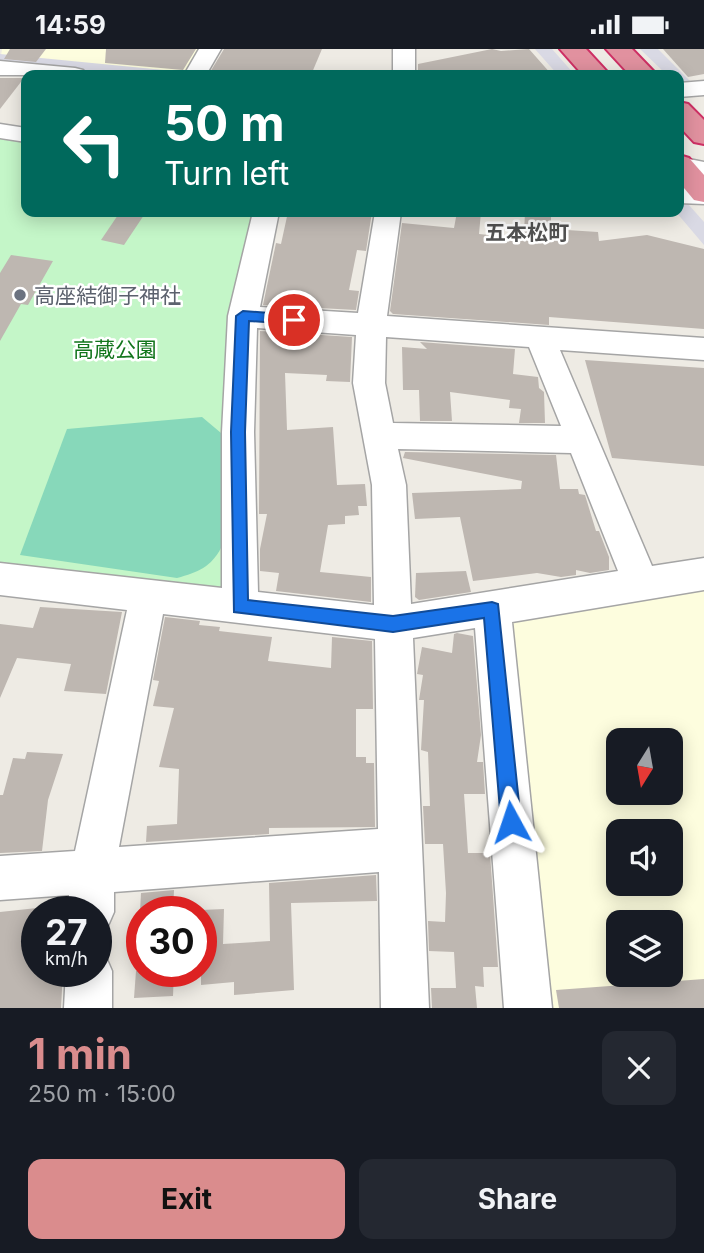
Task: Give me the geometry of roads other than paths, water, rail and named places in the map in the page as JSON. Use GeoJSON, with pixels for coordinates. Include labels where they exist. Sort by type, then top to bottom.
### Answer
{"type":"FeatureCollection","features":[{"type":"Feature","properties":{"kind":"highway"},"geometry":{"type":"LineString","coordinates":[[572,49],[592,70]]}},
{"type":"Feature","properties":{"kind":"highway"},"geometry":{"type":"LineString","coordinates":[[618,49],[639,70]]}},
{"type":"Feature","properties":{"kind":"highway"},"geometry":{"type":"LineString","coordinates":[[684,115],[704,136]]}},
{"type":"Feature","properties":{"kind":"highway"},"geometry":{"type":"LineString","coordinates":[[684,171],[704,195]]}},
{"type":"Feature","properties":{"kind":"street"},"geometry":{"type":"LineString","coordinates":[[198,70],[211,49]]}},
{"type":"Feature","properties":{"kind":"street"},"geometry":{"type":"LineString","coordinates":[[404,49],[404,70]]}},
{"type":"Feature","properties":{"kind":"street"},"geometry":{"type":"LineString","coordinates":[[0,68],[21,70]]}},
{"type":"Feature","properties":{"kind":"street"},"geometry":{"type":"LineString","coordinates":[[684,90],[704,88]]}},
{"type":"Feature","properties":{"kind":"street"},"geometry":{"type":"LineString","coordinates":[[0,131],[21,134]]}},
{"type":"Feature","properties":{"kind":"street"},"geometry":{"type":"LineString","coordinates":[[684,166],[704,170]]}},
{"type":"Feature","properties":{"kind":"street"},"geometry":{"type":"LineString","coordinates":[[684,195],[704,195]]}},
{"type":"Feature","properties":{"kind":"street"},"geometry":{"type":"LineString","coordinates":[[240,606],[238,432],[243,316],[265,217]]}},
{"type":"Feature","properties":{"kind":"street"},"geometry":{"type":"LineString","coordinates":[[387,217],[371,325],[369,383],[389,485],[405,1008]]}},
{"type":"Feature","properties":{"kind":"street"},"geometry":{"type":"LineString","coordinates":[[243,316],[704,349]]}},
{"type":"Feature","properties":{"kind":"street"},"geometry":{"type":"LineString","coordinates":[[540,337],[642,585]]}},
{"type":"Feature","properties":{"kind":"street"},"geometry":{"type":"LineString","coordinates":[[379,436],[583,440]]}},
{"type":"Feature","properties":{"kind":"street"},"geometry":{"type":"LineString","coordinates":[[0,579],[393,624],[704,574]]}},
{"type":"Feature","properties":{"kind":"street"},"geometry":{"type":"LineString","coordinates":[[91,892],[148,596]]}},
{"type":"Feature","properties":{"kind":"street"},"geometry":{"type":"LineString","coordinates":[[492,609],[528,1008]]}},
{"type":"Feature","properties":{"kind":"street"},"geometry":{"type":"LineString","coordinates":[[0,878],[91,892],[400,849]]}},
{"type":"Feature","properties":{"kind":"street"},"geometry":{"type":"LineString","coordinates":[[88,1008],[89,987]]}},
{"type":"Feature","properties":{"kind":"place","name":"高座結御子神社"},"geometry":{"type":"Point","coordinates":[20,295]}},
{"type":"Feature","properties":{"kind":"district","name":"五本松町"},"geometry":{"type":"Point","coordinates":[527,232]}},
{"type":"Feature","properties":{"kind":"park label","name":"高蔵公園"},"geometry":{"type":"Point","coordinates":[115,349]}}]}
